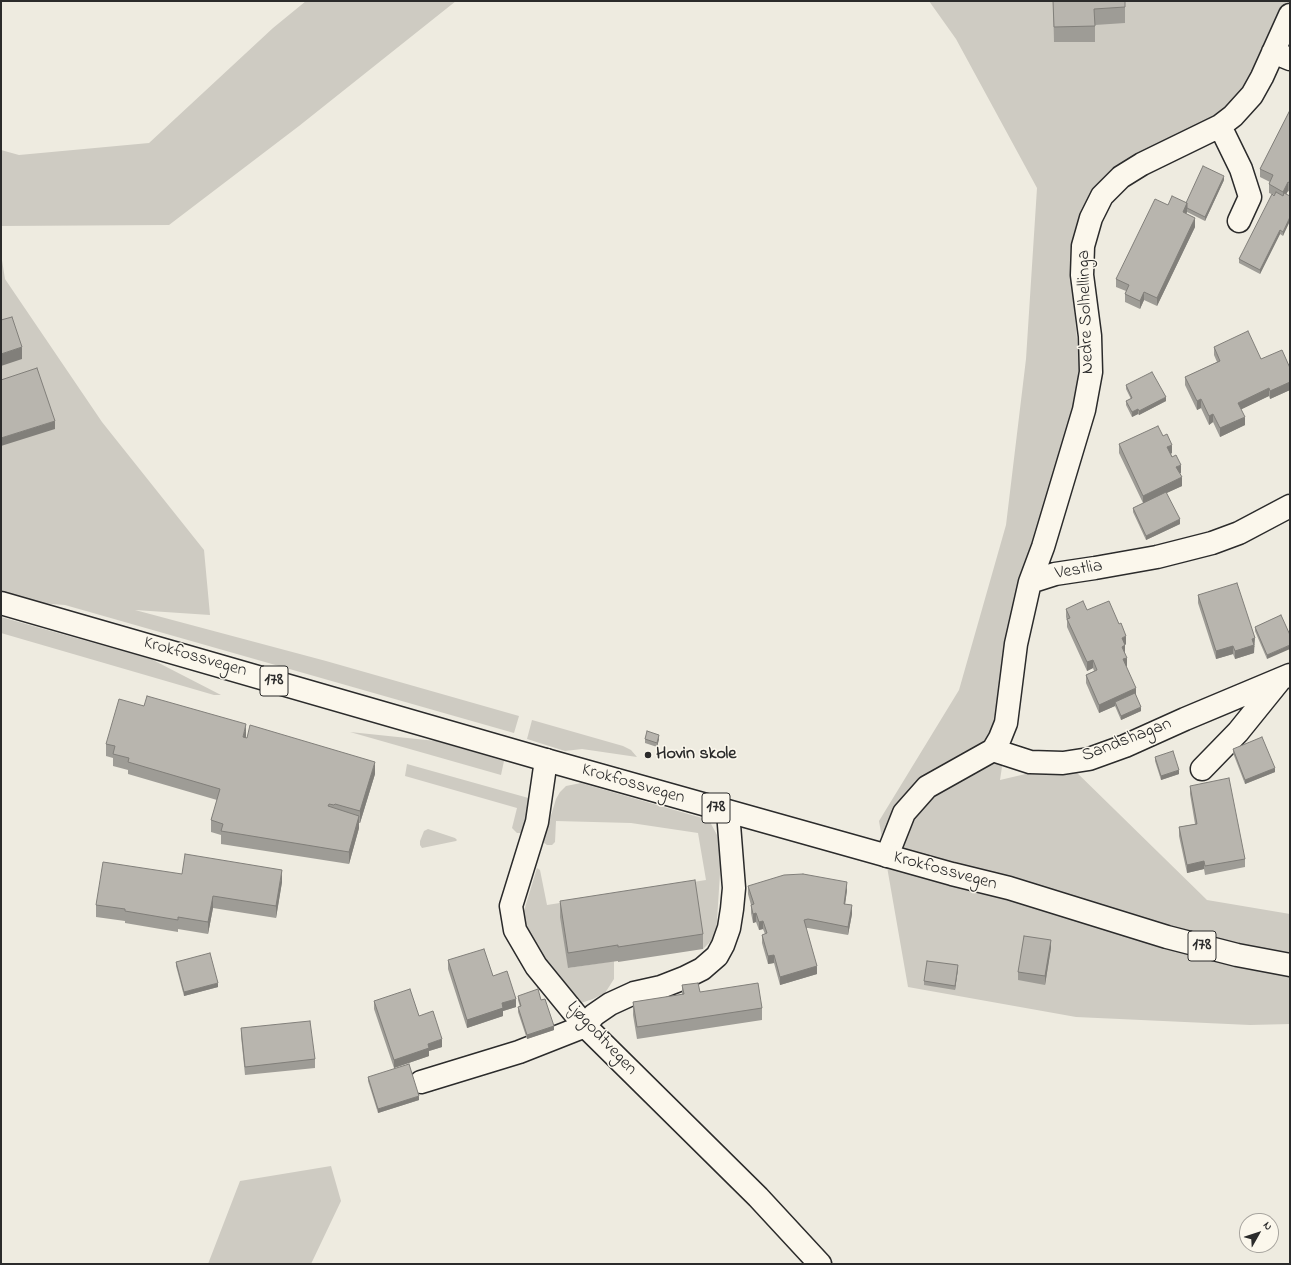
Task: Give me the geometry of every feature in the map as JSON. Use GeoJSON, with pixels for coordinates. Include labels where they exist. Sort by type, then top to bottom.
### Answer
{"type":"FeatureCollection","features":[{"type":"Feature","properties":{"kind":"street","name":"Nedre Solhellinga"},"geometry":{"type":"LineString","coordinates":[[1030,582],[1043,547],[1086,403],[1091,372],[1090,336],[1082,275],[1083,246],[1090,218],[1102,196],[1122,177],[1142,164],[1220,126],[1233,116],[1252,95],[1262,77],[1281,56],[1290,15]]}},
{"type":"Feature","properties":{"kind":"street"},"geometry":{"type":"LineString","coordinates":[[1220,126],[1241,169],[1250,197],[1239,221]]}},
{"type":"Feature","properties":{"kind":"street","name":"Vestlia"},"geometry":{"type":"LineString","coordinates":[[993,750],[1006,723],[1016,644],[1030,582],[1055,574],[1157,557],[1212,543],[1239,533],[1290,506]]}},
{"type":"Feature","properties":{"kind":"street","name":"Krokfossvegen"},"geometry":{"type":"LineString","coordinates":[[1,603],[728,812],[952,874],[1009,888],[1167,937],[1237,955],[1290,965]]}},
{"type":"Feature","properties":{"kind":"street"},"geometry":{"type":"LineString","coordinates":[[1202,769],[1287,681]]}},
{"type":"Feature","properties":{"kind":"street","name":"Sandshagan"},"geometry":{"type":"LineString","coordinates":[[993,750],[1030,762],[1063,764],[1089,759],[1126,746],[1185,719],[1287,681]]}},
{"type":"Feature","properties":{"kind":"street"},"geometry":{"type":"LineString","coordinates":[[886,856],[904,813],[927,788],[993,750]]}},
{"type":"Feature","properties":{"kind":"street","name":"Ljøgodtvegen"},"geometry":{"type":"LineString","coordinates":[[546,760],[537,822],[511,906],[515,930],[536,966],[586,1026],[758,1197],[820,1264]]}},
{"type":"Feature","properties":{"kind":"street"},"geometry":{"type":"LineString","coordinates":[[421,1082],[519,1052],[586,1026],[594,1015],[610,1004],[634,993],[661,987],[684,978],[702,969],[717,956],[729,928],[734,888],[728,812]]}},
{"type":"Feature","properties":{"kind":"shaded area"},"geometry":{"type":"Polygon","coordinates":[[[306,1],[456,1],[299,126],[169,225],[1,226],[1,150],[19,155],[149,143],[273,28],[306,1]]]}},
{"type":"Feature","properties":{"kind":"shaded area"},"geometry":{"type":"Polygon","coordinates":[[[929,1],[1290,1],[1247,92],[1173,148],[1104,187],[1071,276],[1081,381],[1017,667],[1000,780],[1068,764],[1207,900],[1290,914],[1290,1024],[1250,1025],[1076,1017],[908,987],[879,821],[959,690],[1006,525],[1026,359],[1037,188],[956,39],[929,1]]]}},
{"type":"Feature","properties":{"kind":"shaded area"},"geometry":{"type":"Polygon","coordinates":[[[1,254],[5,279],[102,422],[204,550],[210,615],[135,610],[326,661],[519,716],[514,733],[65,605],[1,600],[1,254]]]}},
{"type":"Feature","properties":{"kind":"shaded area"},"geometry":{"type":"Polygon","coordinates":[[[1,617],[151,659],[221,695],[214,695],[1,633],[1,617]]]}},
{"type":"Feature","properties":{"kind":"shaded area"},"geometry":{"type":"Polygon","coordinates":[[[532,720],[623,746],[631,750],[637,757],[582,749],[565,751],[527,739],[532,720]]]}},
{"type":"Feature","properties":{"kind":"shaded area"},"geometry":{"type":"Polygon","coordinates":[[[350,732],[436,741],[504,761],[501,775],[350,732]]]}},
{"type":"Feature","properties":{"kind":"shaded area"},"geometry":{"type":"Polygon","coordinates":[[[407,764],[532,799],[524,830],[521,833],[517,833],[512,828],[517,808],[405,776],[407,764]]]}},
{"type":"Feature","properties":{"kind":"shaded area"},"geometry":{"type":"Polygon","coordinates":[[[581,783],[709,820],[717,835],[721,858],[716,936],[703,949],[695,896],[568,968],[614,961],[614,979],[605,993],[581,1003],[573,999],[535,947],[524,929],[523,914],[537,868],[540,870],[547,905],[706,880],[698,833],[631,823],[556,821],[555,842],[552,845],[547,845],[543,842],[556,799],[560,792],[566,786],[581,783]]]}},
{"type":"Feature","properties":{"kind":"shaded area"},"geometry":{"type":"Polygon","coordinates":[[[428,829],[457,840],[422,848],[420,841],[424,831],[428,829]]]}},
{"type":"Feature","properties":{"kind":"shaded area"},"geometry":{"type":"Polygon","coordinates":[[[331,1166],[341,1201],[311,1264],[208,1264],[240,1181],[331,1166]]]}},
{"type":"Feature","properties":{"kind":"building"},"geometry":{"type":"Polygon","coordinates":[[[1053,1],[1125,1],[1125,7],[1094,9],[1095,26],[1054,27],[1053,1]]]}},
{"type":"Feature","properties":{"kind":"building"},"geometry":{"type":"Polygon","coordinates":[[[1290,110],[1290,183],[1288,182],[1283,192],[1269,184],[1273,175],[1260,169],[1290,110]]]}},
{"type":"Feature","properties":{"kind":"building"},"geometry":{"type":"Polygon","coordinates":[[[1203,166],[1224,176],[1205,217],[1187,208],[1186,203],[1203,166]]]}},
{"type":"Feature","properties":{"kind":"building"},"geometry":{"type":"Polygon","coordinates":[[[1276,192],[1283,196],[1284,193],[1290,196],[1290,217],[1283,232],[1280,230],[1260,270],[1239,259],[1272,194],[1274,196],[1276,192]]]}},
{"type":"Feature","properties":{"kind":"building"},"geometry":{"type":"Polygon","coordinates":[[[1172,196],[1187,203],[1183,212],[1195,218],[1157,298],[1144,292],[1140,301],[1125,294],[1129,285],[1116,279],[1155,199],[1168,205],[1172,196]]]}},
{"type":"Feature","properties":{"kind":"building"},"geometry":{"type":"Polygon","coordinates":[[[12,317],[22,347],[1,354],[1,320],[12,317]]]}},
{"type":"Feature","properties":{"kind":"building"},"geometry":{"type":"Polygon","coordinates":[[[1248,331],[1261,359],[1282,350],[1290,368],[1290,382],[1270,391],[1269,388],[1238,403],[1245,417],[1220,428],[1213,414],[1209,416],[1201,399],[1197,401],[1185,377],[1220,361],[1214,347],[1248,331]]]}},
{"type":"Feature","properties":{"kind":"building"},"geometry":{"type":"Polygon","coordinates":[[[37,368],[55,421],[1,438],[1,380],[37,368]]]}},
{"type":"Feature","properties":{"kind":"building"},"geometry":{"type":"Polygon","coordinates":[[[1152,372],[1166,397],[1139,411],[1138,409],[1132,412],[1126,401],[1132,398],[1126,385],[1152,372]]]}},
{"type":"Feature","properties":{"kind":"building"},"geometry":{"type":"Polygon","coordinates":[[[1158,426],[1163,436],[1167,434],[1172,445],[1167,447],[1172,457],[1176,455],[1181,465],[1176,467],[1182,477],[1143,496],[1119,444],[1158,426]]]}},
{"type":"Feature","properties":{"kind":"building"},"geometry":{"type":"Polygon","coordinates":[[[1166,492],[1180,519],[1146,536],[1133,508],[1166,492]]]}},
{"type":"Feature","properties":{"kind":"building"},"geometry":{"type":"Polygon","coordinates":[[[1237,583],[1255,638],[1252,639],[1254,645],[1235,651],[1233,646],[1216,651],[1198,595],[1237,583]]]}},
{"type":"Feature","properties":{"kind":"building"},"geometry":{"type":"Polygon","coordinates":[[[1083,601],[1087,610],[1109,601],[1126,636],[1122,638],[1125,645],[1122,647],[1127,658],[1123,659],[1136,688],[1099,705],[1086,675],[1097,670],[1093,660],[1087,662],[1067,619],[1070,618],[1066,609],[1083,601]]]}},
{"type":"Feature","properties":{"kind":"building"},"geometry":{"type":"Polygon","coordinates":[[[1281,615],[1290,635],[1290,645],[1267,655],[1255,627],[1281,615]]]}},
{"type":"Feature","properties":{"kind":"building"},"geometry":{"type":"Polygon","coordinates":[[[1135,693],[1141,707],[1121,716],[1115,702],[1135,693]]]}},
{"type":"Feature","properties":{"kind":"building"},"geometry":{"type":"Polygon","coordinates":[[[147,696],[246,724],[243,737],[247,738],[250,725],[375,762],[360,811],[335,804],[329,804],[328,806],[359,816],[349,852],[221,831],[223,824],[211,820],[220,789],[128,762],[129,758],[113,754],[115,746],[106,744],[119,699],[144,706],[147,696]]]}},
{"type":"Feature","properties":{"kind":"building"},"geometry":{"type":"Polygon","coordinates":[[[647,731],[659,735],[657,743],[645,739],[647,731]]]}},
{"type":"Feature","properties":{"kind":"building"},"geometry":{"type":"Polygon","coordinates":[[[1262,737],[1275,768],[1245,780],[1233,749],[1262,737]]]}},
{"type":"Feature","properties":{"kind":"building"},"geometry":{"type":"Polygon","coordinates":[[[1173,751],[1179,770],[1161,776],[1155,757],[1173,751]]]}},
{"type":"Feature","properties":{"kind":"building"},"geometry":{"type":"Polygon","coordinates":[[[1229,778],[1245,859],[1205,866],[1204,861],[1187,865],[1179,827],[1197,824],[1190,786],[1229,778]]]}},
{"type":"Feature","properties":{"kind":"building"},"geometry":{"type":"Polygon","coordinates":[[[185,854],[282,870],[276,906],[213,896],[208,922],[178,917],[178,920],[125,911],[125,909],[96,905],[103,862],[182,874],[185,854]]]}},
{"type":"Feature","properties":{"kind":"building"},"geometry":{"type":"Polygon","coordinates":[[[803,874],[847,882],[844,904],[852,905],[848,927],[808,919],[804,920],[817,966],[780,977],[774,955],[768,956],[762,935],[767,933],[763,921],[759,922],[756,913],[753,914],[751,905],[754,904],[748,886],[784,875],[803,874]]]}},
{"type":"Feature","properties":{"kind":"building"},"geometry":{"type":"Polygon","coordinates":[[[695,880],[703,934],[568,953],[560,901],[695,880]]]}},
{"type":"Feature","properties":{"kind":"building"},"geometry":{"type":"Polygon","coordinates":[[[1024,936],[1051,940],[1045,976],[1018,972],[1024,936]]]}},
{"type":"Feature","properties":{"kind":"building"},"geometry":{"type":"Polygon","coordinates":[[[484,949],[493,976],[507,971],[516,999],[502,1003],[503,1008],[467,1020],[448,960],[484,949]]]}},
{"type":"Feature","properties":{"kind":"building"},"geometry":{"type":"Polygon","coordinates":[[[210,953],[218,983],[184,992],[176,962],[210,953]]]}},
{"type":"Feature","properties":{"kind":"building"},"geometry":{"type":"Polygon","coordinates":[[[927,961],[958,965],[955,986],[924,981],[927,961]]]}},
{"type":"Feature","properties":{"kind":"building"},"geometry":{"type":"Polygon","coordinates":[[[698,983],[700,992],[758,983],[762,1008],[637,1027],[633,1002],[684,994],[682,985],[698,983]]]}},
{"type":"Feature","properties":{"kind":"building"},"geometry":{"type":"Polygon","coordinates":[[[410,989],[419,1016],[433,1011],[442,1039],[428,1044],[429,1048],[394,1060],[374,1001],[410,989]]]}},
{"type":"Feature","properties":{"kind":"building"},"geometry":{"type":"Polygon","coordinates":[[[538,989],[541,1000],[545,999],[554,1026],[527,1035],[518,1007],[521,1006],[518,996],[538,989]]]}},
{"type":"Feature","properties":{"kind":"building"},"geometry":{"type":"Polygon","coordinates":[[[310,1021],[315,1059],[245,1067],[241,1028],[310,1021]]]}},
{"type":"Feature","properties":{"kind":"building"},"geometry":{"type":"Polygon","coordinates":[[[409,1064],[419,1096],[378,1109],[368,1077],[409,1064]]]}},
{"type":"Feature","properties":{"kind":"place","name":"Hovin skole"},"geometry":{"type":"Point","coordinates":[648,755]}}]}
